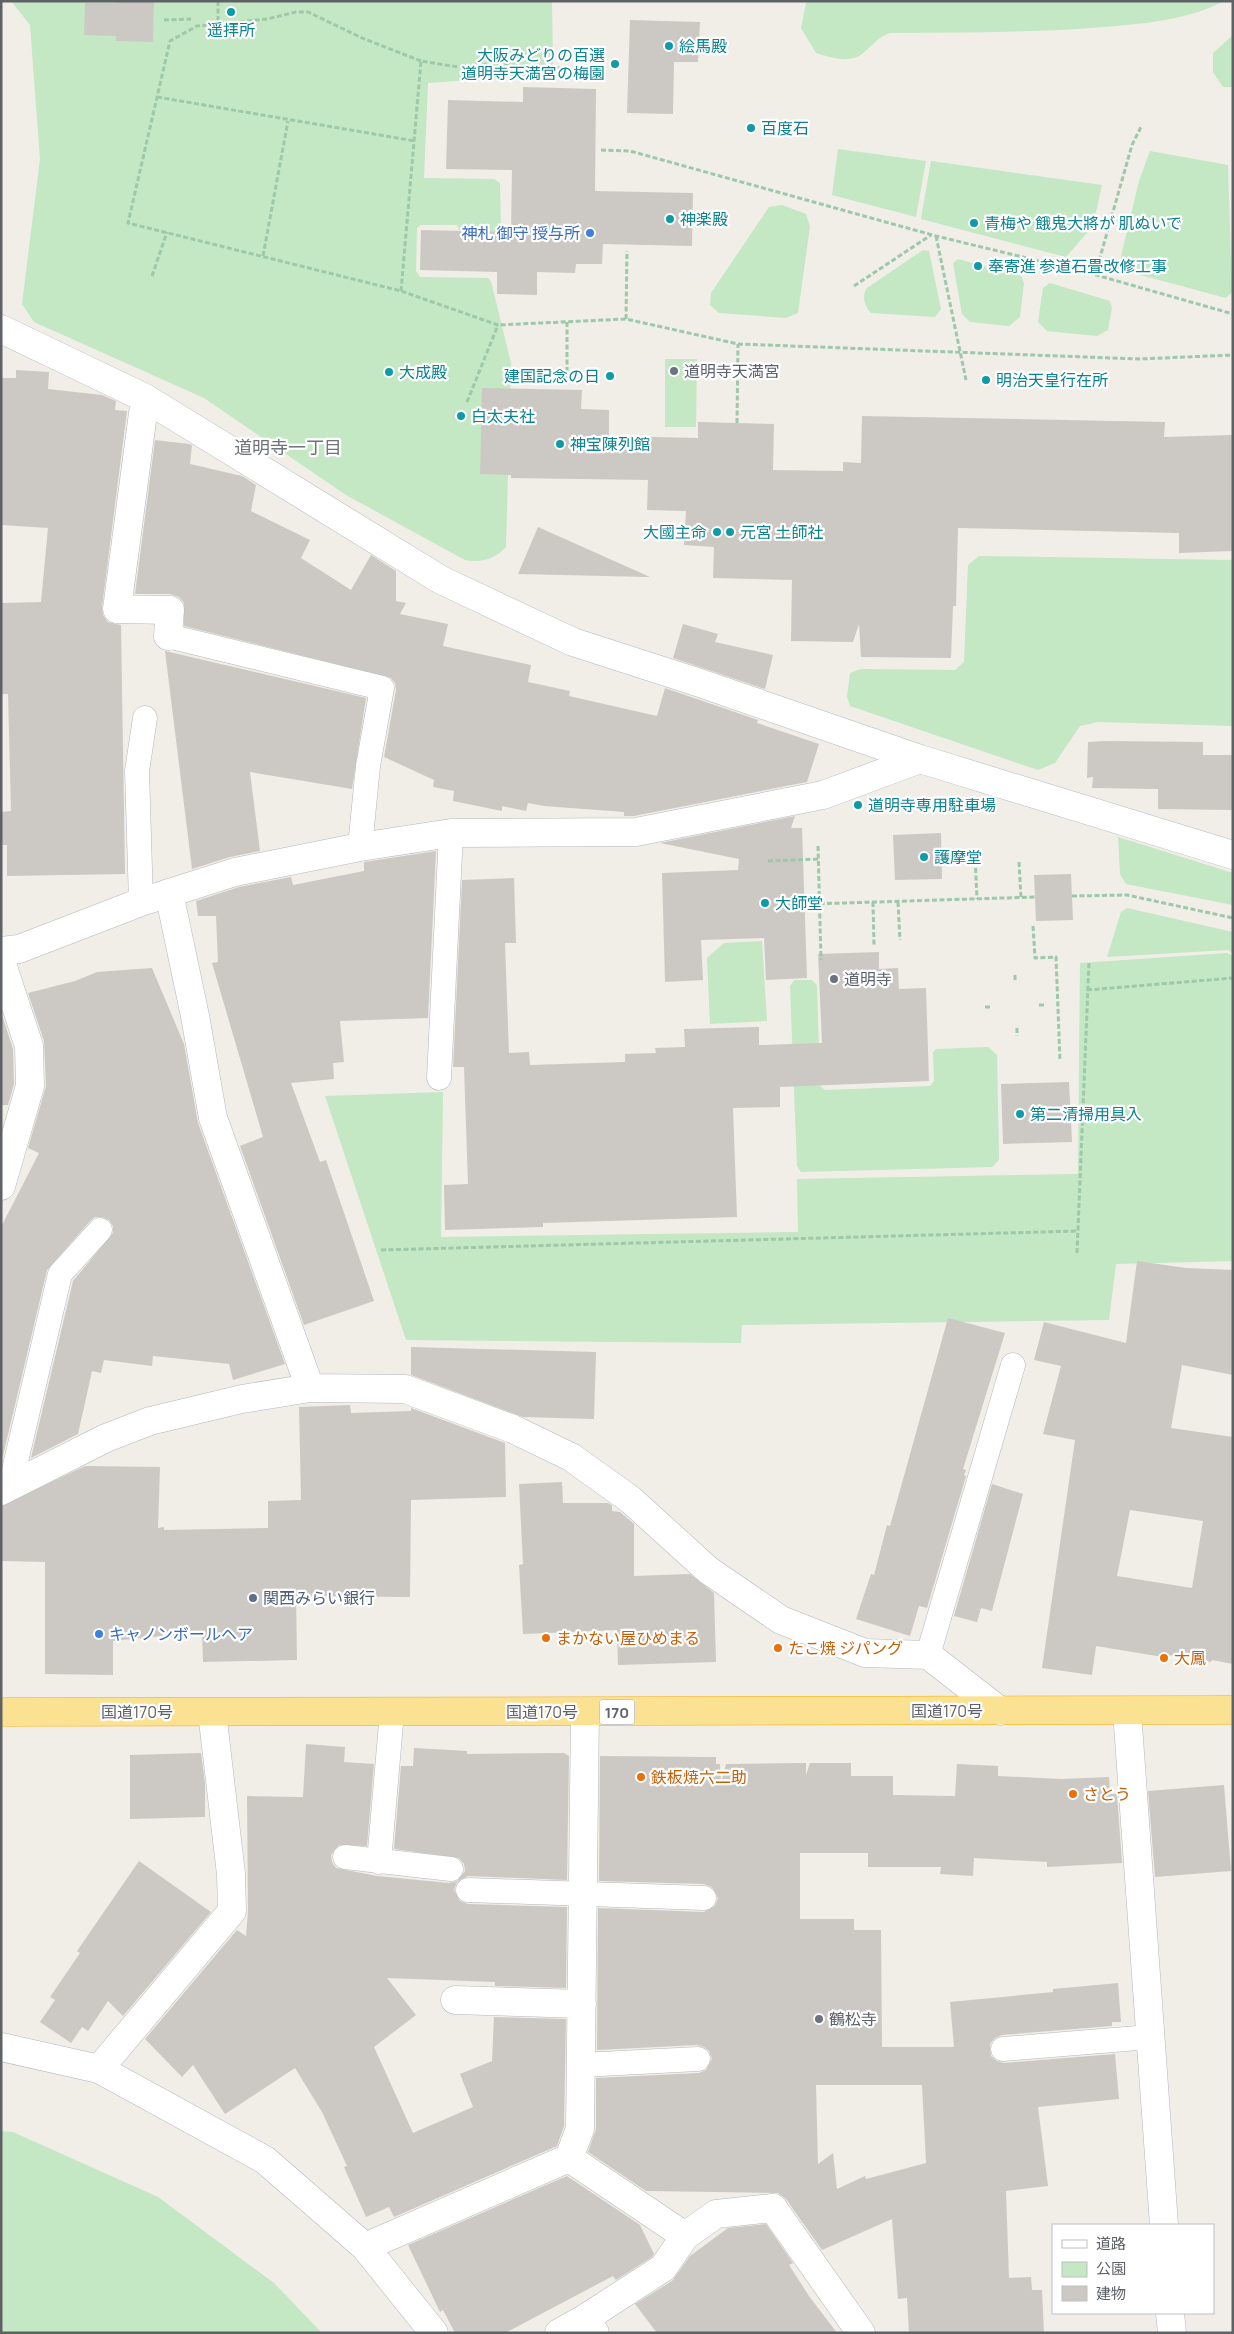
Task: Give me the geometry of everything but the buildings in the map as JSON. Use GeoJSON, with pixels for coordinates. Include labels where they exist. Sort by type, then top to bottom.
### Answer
{"type":"FeatureCollection","features":[{"type":"Feature","properties":{"kind":"highway","name":"国道170号"},"geometry":{"type":"LineString","coordinates":[[1,1712],[1233,1710]]}},
{"type":"Feature","properties":{"kind":"street"},"geometry":{"type":"LineString","coordinates":[[1,330],[145,398],[441,580],[573,642],[694,681],[920,759],[1233,855]]}},
{"type":"Feature","properties":{"kind":"street"},"geometry":{"type":"LineString","coordinates":[[145,398],[117,609],[170,610],[168,636]]}},
{"type":"Feature","properties":{"kind":"street"},"geometry":{"type":"LineString","coordinates":[[1,951],[19,949],[140,902],[234,872],[360,847],[451,833],[636,832],[822,795],[920,759]]}},
{"type":"Feature","properties":{"kind":"street"},"geometry":{"type":"LineString","coordinates":[[169,893],[195,1016],[213,1118],[310,1388]]}},
{"type":"Feature","properties":{"kind":"street"},"geometry":{"type":"LineString","coordinates":[[1,961],[29,1046],[30,1086],[1,1186]]}},
{"type":"Feature","properties":{"kind":"street"},"geometry":{"type":"LineString","coordinates":[[5,1489],[106,1438],[150,1421],[242,1399],[310,1388],[405,1389],[513,1430],[571,1457],[599,1475],[630,1500],[708,1570],[781,1620],[865,1652],[928,1655],[1000,1711]]}},
{"type":"Feature","properties":{"kind":"street"},"geometry":{"type":"LineString","coordinates":[[1127,1711],[1164,2224]]}},
{"type":"Feature","properties":{"kind":"street"},"geometry":{"type":"LineString","coordinates":[[99,2069],[232,1911],[231,1874],[212,1712]]}},
{"type":"Feature","properties":{"kind":"street"},"geometry":{"type":"LineString","coordinates":[[365,2247],[569,2158],[580,2129],[585,1712]]}},
{"type":"Feature","properties":{"kind":"street"},"geometry":{"type":"LineString","coordinates":[[455,2000],[582,2004]]}},
{"type":"Feature","properties":{"kind":"street"},"geometry":{"type":"LineString","coordinates":[[1,2047],[99,2069],[265,2160],[365,2247],[434,2333]]}},
{"type":"Feature","properties":{"kind":"street"},"geometry":{"type":"LineString","coordinates":[[569,2158],[685,2236]]}},
{"type":"Feature","properties":{"kind":"street"},"geometry":{"type":"LineString","coordinates":[[559,2333],[590,2326],[663,2268],[685,2236],[716,2214],[773,2208],[861,2333]]}},
{"type":"Feature","properties":{"kind":"street"},"geometry":{"type":"LineString","coordinates":[[1170,2314],[1172,2333]]}},
{"type":"Feature","properties":{"kind":"lane"},"geometry":{"type":"LineString","coordinates":[[168,636],[382,688],[368,766],[360,847]]}},
{"type":"Feature","properties":{"kind":"lane"},"geometry":{"type":"LineString","coordinates":[[140,902],[137,772],[145,718]]}},
{"type":"Feature","properties":{"kind":"lane"},"geometry":{"type":"LineString","coordinates":[[439,1078],[451,833]]}},
{"type":"Feature","properties":{"kind":"lane"},"geometry":{"type":"LineString","coordinates":[[5,1489],[60,1274],[100,1230]]}},
{"type":"Feature","properties":{"kind":"lane"},"geometry":{"type":"LineString","coordinates":[[928,1655],[1013,1365]]}},
{"type":"Feature","properties":{"kind":"lane"},"geometry":{"type":"LineString","coordinates":[[379,1862],[392,1712]]}},
{"type":"Feature","properties":{"kind":"lane"},"geometry":{"type":"LineString","coordinates":[[345,1857],[451,1869]]}},
{"type":"Feature","properties":{"kind":"lane"},"geometry":{"type":"LineString","coordinates":[[468,1890],[704,1898]]}},
{"type":"Feature","properties":{"kind":"lane"},"geometry":{"type":"LineString","coordinates":[[1004,2049],[1150,2037]]}},
{"type":"Feature","properties":{"kind":"lane"},"geometry":{"type":"LineString","coordinates":[[581,2064],[698,2059]]}},
{"type":"Feature","properties":{"kind":"path"},"geometry":{"type":"LineString","coordinates":[[218,1],[218,24]]}},
{"type":"Feature","properties":{"kind":"path"},"geometry":{"type":"LineString","coordinates":[[594,70],[489,64],[458,67],[421,61],[362,38],[308,12],[296,12],[266,20],[197,26],[170,41],[128,223],[401,291],[498,325],[626,319],[738,344],[1139,358],[1233,355]]}},
{"type":"Feature","properties":{"kind":"path"},"geometry":{"type":"LineString","coordinates":[[164,20],[191,19]]}},
{"type":"Feature","properties":{"kind":"path"},"geometry":{"type":"LineString","coordinates":[[401,291],[421,61]]}},
{"type":"Feature","properties":{"kind":"path"},"geometry":{"type":"LineString","coordinates":[[156,97],[288,121],[415,141]]}},
{"type":"Feature","properties":{"kind":"path"},"geometry":{"type":"LineString","coordinates":[[263,256],[288,121]]}},
{"type":"Feature","properties":{"kind":"path"},"geometry":{"type":"LineString","coordinates":[[1095,275],[1132,145],[1142,125]]}},
{"type":"Feature","properties":{"kind":"path"},"geometry":{"type":"LineString","coordinates":[[601,150],[630,151],[936,236],[1095,275],[1233,314]]}},
{"type":"Feature","properties":{"kind":"path"},"geometry":{"type":"LineString","coordinates":[[152,276],[167,232]]}},
{"type":"Feature","properties":{"kind":"path"},"geometry":{"type":"LineString","coordinates":[[854,286],[931,234]]}},
{"type":"Feature","properties":{"kind":"path"},"geometry":{"type":"LineString","coordinates":[[936,236],[966,380]]}},
{"type":"Feature","properties":{"kind":"path"},"geometry":{"type":"LineString","coordinates":[[626,319],[627,251]]}},
{"type":"Feature","properties":{"kind":"path"},"geometry":{"type":"LineString","coordinates":[[567,322],[567,381]]}},
{"type":"Feature","properties":{"kind":"path"},"geometry":{"type":"LineString","coordinates":[[467,402],[498,325]]}},
{"type":"Feature","properties":{"kind":"path"},"geometry":{"type":"LineString","coordinates":[[737,422],[738,344]]}},
{"type":"Feature","properties":{"kind":"path"},"geometry":{"type":"LineString","coordinates":[[818,846],[822,960]]}},
{"type":"Feature","properties":{"kind":"path"},"geometry":{"type":"LineString","coordinates":[[958,856],[975,854],[977,899]]}},
{"type":"Feature","properties":{"kind":"path"},"geometry":{"type":"LineString","coordinates":[[768,861],[819,860]]}},
{"type":"Feature","properties":{"kind":"path"},"geometry":{"type":"LineString","coordinates":[[1019,862],[1021,898]]}},
{"type":"Feature","properties":{"kind":"path"},"geometry":{"type":"LineString","coordinates":[[1072,896],[1127,895],[1233,918]]}},
{"type":"Feature","properties":{"kind":"path"},"geometry":{"type":"LineString","coordinates":[[812,904],[1035,897]]}},
{"type":"Feature","properties":{"kind":"path"},"geometry":{"type":"LineString","coordinates":[[873,902],[874,944]]}},
{"type":"Feature","properties":{"kind":"path"},"geometry":{"type":"LineString","coordinates":[[898,902],[900,940]]}},
{"type":"Feature","properties":{"kind":"path"},"geometry":{"type":"LineString","coordinates":[[1034,926],[1035,958],[1056,957],[1060,1061]]}},
{"type":"Feature","properties":{"kind":"path"},"geometry":{"type":"LineString","coordinates":[[1078,1253],[1089,962]]}},
{"type":"Feature","properties":{"kind":"path"},"geometry":{"type":"LineString","coordinates":[[1015,975],[1015,982]]}},
{"type":"Feature","properties":{"kind":"path"},"geometry":{"type":"LineString","coordinates":[[1087,990],[1233,978]]}},
{"type":"Feature","properties":{"kind":"path"},"geometry":{"type":"LineString","coordinates":[[1039,1005],[1046,1005]]}},
{"type":"Feature","properties":{"kind":"path"},"geometry":{"type":"LineString","coordinates":[[985,1007],[992,1007]]}},
{"type":"Feature","properties":{"kind":"path"},"geometry":{"type":"LineString","coordinates":[[1017,1028],[1017,1036]]}},
{"type":"Feature","properties":{"kind":"path"},"geometry":{"type":"LineString","coordinates":[[382,1250],[1078,1231]]}},
{"type":"Feature","properties":{"kind":"green space"},"geometry":{"type":"Polygon","coordinates":[[[11,1],[552,1],[553,64],[541,75],[428,83],[424,178],[494,179],[500,183],[501,231],[495,236],[461,235],[457,225],[421,225],[417,228],[416,271],[420,277],[488,278],[491,281],[511,363],[506,547],[502,551],[488,559],[477,561],[465,560],[346,495],[204,398],[34,322],[22,304],[40,159],[30,25],[11,1]]]}},
{"type":"Feature","properties":{"kind":"green space"},"geometry":{"type":"Polygon","coordinates":[[[808,1],[1224,1],[1196,13],[1134,24],[1076,29],[996,32],[890,33],[879,39],[857,57],[845,59],[816,53],[801,28],[808,1]]]}},
{"type":"Feature","properties":{"kind":"green space"},"geometry":{"type":"Polygon","coordinates":[[[1233,35],[1233,87],[1223,87],[1213,72],[1213,53],[1233,35]]]}},
{"type":"Feature","properties":{"kind":"green space"},"geometry":{"type":"Polygon","coordinates":[[[838,149],[926,161],[916,217],[832,195],[838,149]]]}},
{"type":"Feature","properties":{"kind":"green space"},"geometry":{"type":"Polygon","coordinates":[[[1150,151],[1228,165],[1232,292],[1226,298],[1118,269],[1139,181],[1150,151]]]}},
{"type":"Feature","properties":{"kind":"green space"},"geometry":{"type":"Polygon","coordinates":[[[931,161],[1102,185],[1093,226],[1066,257],[921,219],[931,161]]]}},
{"type":"Feature","properties":{"kind":"green space"},"geometry":{"type":"Polygon","coordinates":[[[782,205],[806,214],[810,226],[798,313],[786,318],[719,313],[710,305],[711,293],[769,207],[782,205]]]}},
{"type":"Feature","properties":{"kind":"green space"},"geometry":{"type":"Polygon","coordinates":[[[923,250],[929,251],[941,309],[935,317],[871,313],[864,301],[864,294],[867,288],[923,250]]]}},
{"type":"Feature","properties":{"kind":"green space"},"geometry":{"type":"Polygon","coordinates":[[[958,259],[1021,276],[1024,283],[1020,317],[1009,326],[970,322],[962,314],[953,263],[958,259]]]}},
{"type":"Feature","properties":{"kind":"green space"},"geometry":{"type":"Polygon","coordinates":[[[1050,283],[1110,301],[1112,308],[1108,330],[1097,336],[1047,331],[1038,322],[1043,288],[1050,283]]]}},
{"type":"Feature","properties":{"kind":"green space"},"geometry":{"type":"Polygon","coordinates":[[[665,359],[697,359],[696,427],[665,427],[665,359]]]}},
{"type":"Feature","properties":{"kind":"green space"},"geometry":{"type":"Polygon","coordinates":[[[979,556],[1233,560],[1233,726],[1098,722],[1080,726],[1055,763],[1038,770],[850,706],[847,697],[850,673],[861,669],[955,670],[964,662],[968,565],[979,556]]]}},
{"type":"Feature","properties":{"kind":"green space"},"geometry":{"type":"Polygon","coordinates":[[[1118,837],[1233,873],[1233,905],[1126,884],[1120,874],[1118,837]]]}},
{"type":"Feature","properties":{"kind":"green space"},"geometry":{"type":"Polygon","coordinates":[[[1127,908],[1233,932],[1233,953],[1228,950],[1107,957],[1121,912],[1127,908]]]}},
{"type":"Feature","properties":{"kind":"green space"},"geometry":{"type":"Polygon","coordinates":[[[762,941],[767,1021],[710,1024],[707,958],[724,943],[762,941]]]}},
{"type":"Feature","properties":{"kind":"green space"},"geometry":{"type":"Polygon","coordinates":[[[1227,953],[1233,956],[1233,1261],[1116,1264],[1109,1320],[742,1325],[741,1343],[406,1340],[325,1096],[443,1092],[441,1237],[798,1232],[797,1179],[1078,1174],[1080,963],[1227,953]]]}},
{"type":"Feature","properties":{"kind":"green space"},"geometry":{"type":"Polygon","coordinates":[[[794,980],[812,980],[817,985],[820,1086],[825,1090],[930,1086],[934,1081],[933,1052],[936,1049],[988,1047],[997,1055],[999,1160],[992,1167],[801,1172],[797,1166],[790,986],[794,980]]]}},
{"type":"Feature","properties":{"kind":"green space"},"geometry":{"type":"Polygon","coordinates":[[[1,2131],[13,2132],[158,2197],[274,2283],[322,2333],[1,2333],[1,2131]]]}},
{"type":"Feature","properties":{"kind":"place","name":"遥拝所"},"geometry":{"type":"Point","coordinates":[231,12]}},
{"type":"Feature","properties":{"kind":"place","name":"絵馬殿"},"geometry":{"type":"Point","coordinates":[669,46]}},
{"type":"Feature","properties":{"kind":"place","name":"大阪みどりの百選 道明寺天満宮の梅園"},"geometry":{"type":"Point","coordinates":[615,64]}},
{"type":"Feature","properties":{"kind":"place","name":"百度石"},"geometry":{"type":"Point","coordinates":[751,128]}},
{"type":"Feature","properties":{"kind":"place","name":"神楽殿"},"geometry":{"type":"Point","coordinates":[670,219]}},
{"type":"Feature","properties":{"kind":"place","name":"青梅や 餓鬼大將が 肌ぬいで"},"geometry":{"type":"Point","coordinates":[974,223]}},
{"type":"Feature","properties":{"kind":"place","name":"神札 御守 授与所"},"geometry":{"type":"Point","coordinates":[590,233]}},
{"type":"Feature","properties":{"kind":"place","name":"奉寄進 参道石畳改修工事"},"geometry":{"type":"Point","coordinates":[978,266]}},
{"type":"Feature","properties":{"kind":"place","name":"道明寺天満宮"},"geometry":{"type":"Point","coordinates":[674,371]}},
{"type":"Feature","properties":{"kind":"place","name":"大成殿"},"geometry":{"type":"Point","coordinates":[389,372]}},
{"type":"Feature","properties":{"kind":"place","name":"建国記念の日"},"geometry":{"type":"Point","coordinates":[610,376]}},
{"type":"Feature","properties":{"kind":"place","name":"明治天皇行在所"},"geometry":{"type":"Point","coordinates":[986,380]}},
{"type":"Feature","properties":{"kind":"place","name":"白太夫社"},"geometry":{"type":"Point","coordinates":[461,416]}},
{"type":"Feature","properties":{"kind":"place","name":"神宝陳列館"},"geometry":{"type":"Point","coordinates":[560,444]}},
{"type":"Feature","properties":{"kind":"place","name":"大國主命"},"geometry":{"type":"Point","coordinates":[717,532]}},
{"type":"Feature","properties":{"kind":"place","name":"元宮 土師社"},"geometry":{"type":"Point","coordinates":[730,532]}},
{"type":"Feature","properties":{"kind":"place","name":"道明寺専用駐車場"},"geometry":{"type":"Point","coordinates":[858,805]}},
{"type":"Feature","properties":{"kind":"place","name":"護摩堂"},"geometry":{"type":"Point","coordinates":[924,857]}},
{"type":"Feature","properties":{"kind":"place","name":"大師堂"},"geometry":{"type":"Point","coordinates":[765,903]}},
{"type":"Feature","properties":{"kind":"place","name":"道明寺"},"geometry":{"type":"Point","coordinates":[834,979]}},
{"type":"Feature","properties":{"kind":"place","name":"第二清掃用具入"},"geometry":{"type":"Point","coordinates":[1020,1114]}},
{"type":"Feature","properties":{"kind":"place","name":"関西みらい銀行"},"geometry":{"type":"Point","coordinates":[253,1598]}},
{"type":"Feature","properties":{"kind":"place","name":"キャノンボールヘア"},"geometry":{"type":"Point","coordinates":[99,1634]}},
{"type":"Feature","properties":{"kind":"place","name":"まかない屋ひめまる"},"geometry":{"type":"Point","coordinates":[546,1638]}},
{"type":"Feature","properties":{"kind":"place","name":"たこ焼 ジパング"},"geometry":{"type":"Point","coordinates":[778,1648]}},
{"type":"Feature","properties":{"kind":"place","name":"大鳳"},"geometry":{"type":"Point","coordinates":[1164,1658]}},
{"type":"Feature","properties":{"kind":"place","name":"鉄板焼六二助"},"geometry":{"type":"Point","coordinates":[641,1777]}},
{"type":"Feature","properties":{"kind":"place","name":"さとう"},"geometry":{"type":"Point","coordinates":[1073,1794]}},
{"type":"Feature","properties":{"kind":"place","name":"鶴松寺"},"geometry":{"type":"Point","coordinates":[819,2019]}},
{"type":"Feature","properties":{"kind":"district","name":"道明寺一丁目"},"geometry":{"type":"Point","coordinates":[288,447]}}]}
